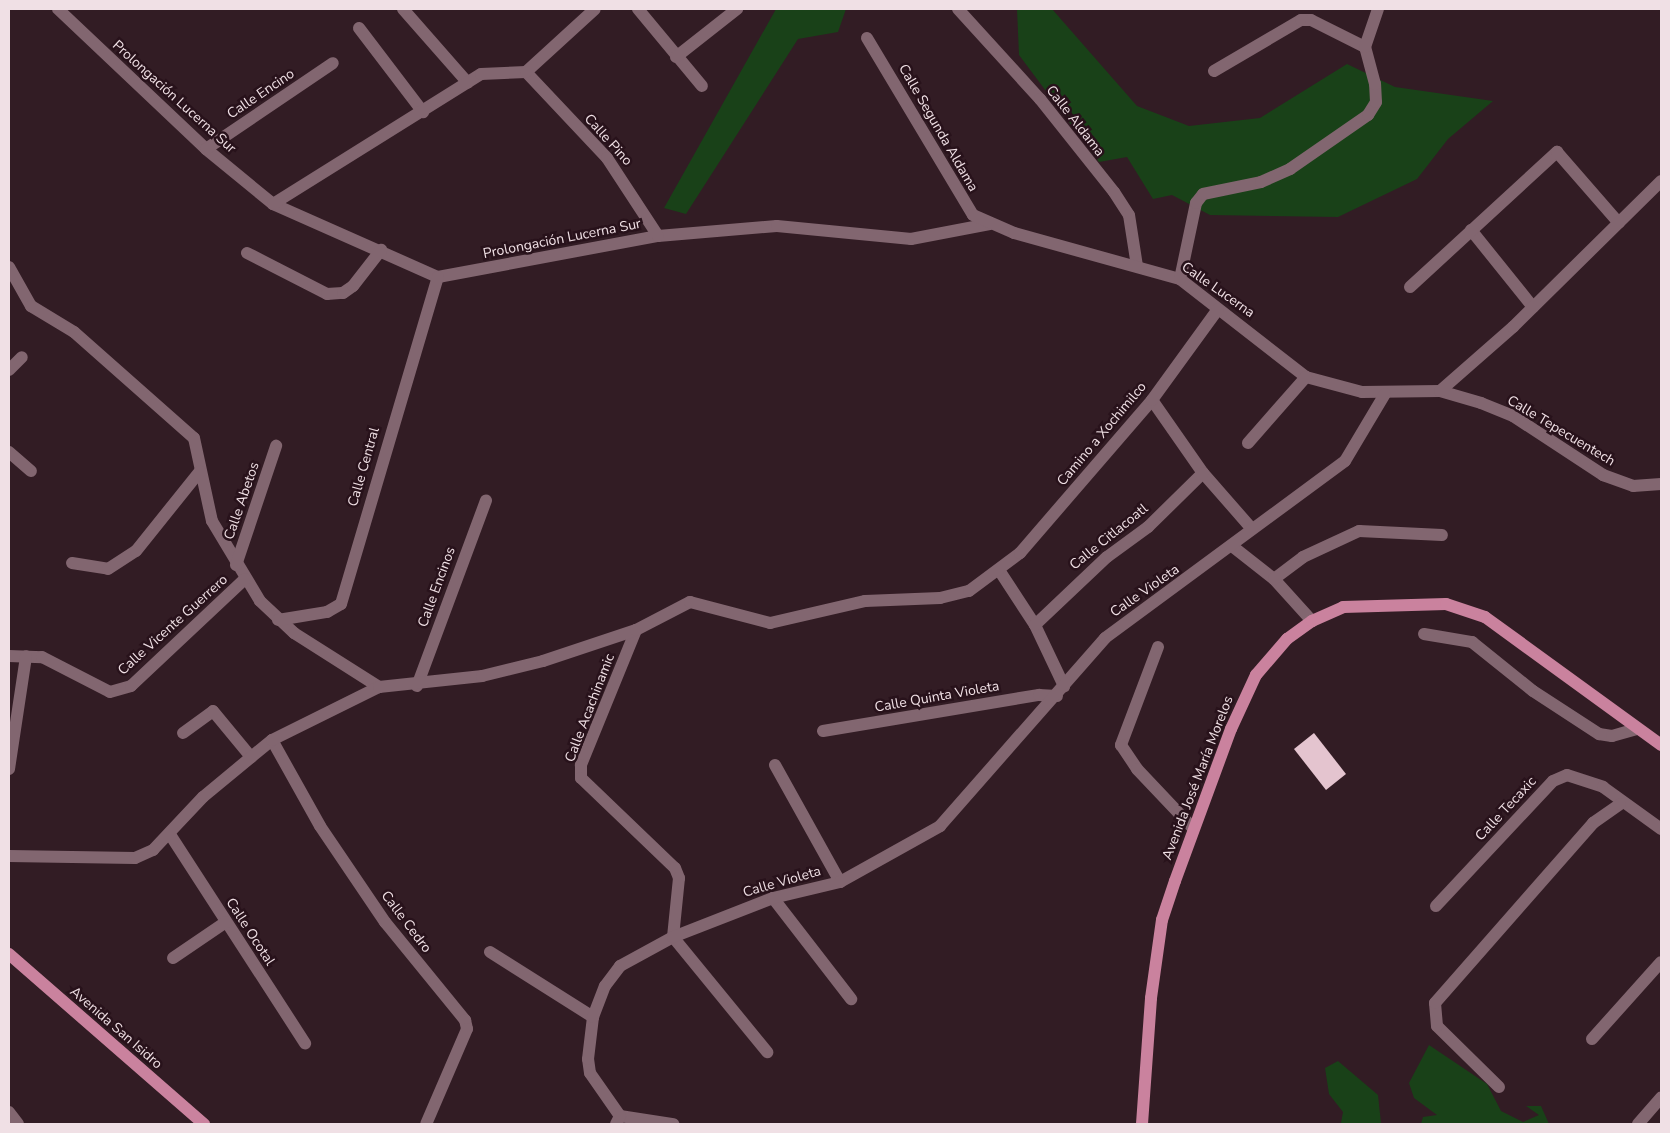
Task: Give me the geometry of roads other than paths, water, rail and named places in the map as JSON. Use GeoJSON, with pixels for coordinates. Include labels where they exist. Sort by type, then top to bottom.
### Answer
{"type":"FeatureCollection","features":[{"type":"Feature","properties":{"kind":"main road","name":"Avenida José María Morelos"},"geometry":{"type":"LineString","coordinates":[[1142,1124],[1143,1059],[1162,920],[1193,828],[1256,675],[1288,639],[1312,621],[1342,607],[1446,604],[1485,618],[1661,746]]}},
{"type":"Feature","properties":{"kind":"main road","name":"Avenida San Isidro"},"geometry":{"type":"LineString","coordinates":[[9,954],[204,1124]]}},
{"type":"Feature","properties":{"kind":"street","name":"Prolongación Lucerna Sur"},"geometry":{"type":"LineString","coordinates":[[58,9],[206,149],[274,204],[438,277],[658,236],[777,226],[911,240],[990,224]]}},
{"type":"Feature","properties":{"kind":"street"},"geometry":{"type":"LineString","coordinates":[[403,9],[468,83]]}},
{"type":"Feature","properties":{"kind":"street"},"geometry":{"type":"LineString","coordinates":[[274,204],[424,112],[481,74],[526,72],[595,9]]}},
{"type":"Feature","properties":{"kind":"street"},"geometry":{"type":"LineString","coordinates":[[638,9],[702,86]]}},
{"type":"Feature","properties":{"kind":"street"},"geometry":{"type":"LineString","coordinates":[[676,57],[737,9]]}},
{"type":"Feature","properties":{"kind":"street","name":"Calle Aldama"},"geometry":{"type":"LineString","coordinates":[[958,9],[1040,99],[1114,192],[1129,215],[1138,266]]}},
{"type":"Feature","properties":{"kind":"street"},"geometry":{"type":"LineString","coordinates":[[1180,279],[1196,203],[1203,194],[1261,182],[1290,169],[1368,115],[1375,93],[1365,47],[1378,9]]}},
{"type":"Feature","properties":{"kind":"street"},"geometry":{"type":"LineString","coordinates":[[1214,71],[1302,20],[1311,20],[1365,47]]}},
{"type":"Feature","properties":{"kind":"street"},"geometry":{"type":"LineString","coordinates":[[359,28],[424,112]]}},
{"type":"Feature","properties":{"kind":"street","name":"Calle Segunda Aldama"},"geometry":{"type":"LineString","coordinates":[[867,38],[919,120],[964,204],[990,224]]}},
{"type":"Feature","properties":{"kind":"street","name":"Calle Encino"},"geometry":{"type":"LineString","coordinates":[[206,149],[333,63]]}},
{"type":"Feature","properties":{"kind":"street","name":"Calle Pino"},"geometry":{"type":"LineString","coordinates":[[526,72],[607,158],[658,236]]}},
{"type":"Feature","properties":{"kind":"street"},"geometry":{"type":"LineString","coordinates":[[1410,288],[1557,152],[1619,223]]}},
{"type":"Feature","properties":{"kind":"street"},"geometry":{"type":"LineString","coordinates":[[1440,391],[1533,307],[1661,181]]}},
{"type":"Feature","properties":{"kind":"street","name":"Calle Lucerna"},"geometry":{"type":"LineString","coordinates":[[990,224],[1180,279],[1306,377],[1333,387],[1385,394]]}},
{"type":"Feature","properties":{"kind":"street"},"geometry":{"type":"LineString","coordinates":[[1471,230],[1533,307]]}},
{"type":"Feature","properties":{"kind":"street"},"geometry":{"type":"LineString","coordinates":[[247,253],[327,294],[343,293],[353,286],[381,250]]}},
{"type":"Feature","properties":{"kind":"street"},"geometry":{"type":"LineString","coordinates":[[9,267],[31,306],[74,332],[194,438],[212,521],[245,579],[278,620],[379,687]]}},
{"type":"Feature","properties":{"kind":"street","name":"Calle Central"},"geometry":{"type":"LineString","coordinates":[[278,620],[327,612],[341,604],[438,277]]}},
{"type":"Feature","properties":{"kind":"street","name":"Camino a Xochimilco"},"geometry":{"type":"LineString","coordinates":[[379,687],[417,686],[543,661],[636,630],[690,602],[770,623],[865,601],[940,598],[969,591],[1020,552],[1152,400],[1218,309]]}},
{"type":"Feature","properties":{"kind":"street"},"geometry":{"type":"LineString","coordinates":[[9,370],[22,358]]}},
{"type":"Feature","properties":{"kind":"street"},"geometry":{"type":"LineString","coordinates":[[1248,443],[1306,377]]}},
{"type":"Feature","properties":{"kind":"street","name":"Calle Tepecuentech"},"geometry":{"type":"LineString","coordinates":[[1385,394],[1440,391],[1512,416],[1603,475],[1633,486],[1661,484]]}},
{"type":"Feature","properties":{"kind":"street","name":"Calle Violeta"},"geometry":{"type":"LineString","coordinates":[[618,1120],[590,1073],[594,1017],[612,973],[673,936],[772,898],[840,882],[940,826],[1061,691],[1105,638],[1345,461],[1385,394]]}},
{"type":"Feature","properties":{"kind":"street"},"geometry":{"type":"LineString","coordinates":[[1152,400],[1203,473],[1252,529]]}},
{"type":"Feature","properties":{"kind":"street","name":"Calle Abetos"},"geometry":{"type":"LineString","coordinates":[[236,565],[276,446]]}},
{"type":"Feature","properties":{"kind":"street"},"geometry":{"type":"LineString","coordinates":[[9,452],[31,472]]}},
{"type":"Feature","properties":{"kind":"street"},"geometry":{"type":"LineString","coordinates":[[72,563],[108,569],[136,551],[200,471]]}},
{"type":"Feature","properties":{"kind":"street","name":"Calle Citlacoatl"},"geometry":{"type":"LineString","coordinates":[[1035,625],[1203,473]]}},
{"type":"Feature","properties":{"kind":"street","name":"Calle Encinos"},"geometry":{"type":"LineString","coordinates":[[417,686],[486,500]]}},
{"type":"Feature","properties":{"kind":"street"},"geometry":{"type":"LineString","coordinates":[[1274,579],[1304,557],[1359,531],[1442,535]]}},
{"type":"Feature","properties":{"kind":"street"},"geometry":{"type":"LineString","coordinates":[[1232,546],[1274,579],[1312,621]]}},
{"type":"Feature","properties":{"kind":"street"},"geometry":{"type":"LineString","coordinates":[[998,570],[1035,625],[1061,691]]}},
{"type":"Feature","properties":{"kind":"street","name":"Calle Vicente Guerrero"},"geometry":{"type":"LineString","coordinates":[[9,656],[42,657],[110,692],[131,686],[245,579]]}},
{"type":"Feature","properties":{"kind":"street","name":"Calle Acachinamic"},"geometry":{"type":"LineString","coordinates":[[636,630],[581,765],[581,778],[675,868],[679,878],[673,936]]}},
{"type":"Feature","properties":{"kind":"street"},"geometry":{"type":"LineString","coordinates":[[1424,634],[1472,642],[1533,691],[1599,734],[1612,736],[1636,729]]}},
{"type":"Feature","properties":{"kind":"street"},"geometry":{"type":"LineString","coordinates":[[1158,647],[1121,746],[1137,769],[1193,828]]}},
{"type":"Feature","properties":{"kind":"street"},"geometry":{"type":"LineString","coordinates":[[9,769],[26,656]]}},
{"type":"Feature","properties":{"kind":"street"},"geometry":{"type":"LineString","coordinates":[[9,856],[135,858],[171,836],[203,797],[272,740],[379,687]]}},
{"type":"Feature","properties":{"kind":"street","name":"Calle Quinta Violeta"},"geometry":{"type":"LineString","coordinates":[[823,732],[1061,691]]}},
{"type":"Feature","properties":{"kind":"street"},"geometry":{"type":"LineString","coordinates":[[183,733],[213,711],[251,757]]}},
{"type":"Feature","properties":{"kind":"street","name":"Calle Cedro"},"geometry":{"type":"LineString","coordinates":[[272,740],[320,826],[385,922],[465,1020],[467,1029],[426,1124]]}},
{"type":"Feature","properties":{"kind":"street"},"geometry":{"type":"LineString","coordinates":[[775,765],[840,882]]}},
{"type":"Feature","properties":{"kind":"street","name":"Calle Tecaxic"},"geometry":{"type":"LineString","coordinates":[[1436,906],[1553,781],[1567,775],[1586,779],[1620,804],[1661,829]]}},
{"type":"Feature","properties":{"kind":"street"},"geometry":{"type":"LineString","coordinates":[[1499,1087],[1437,1026],[1435,1002],[1594,823],[1620,804]]}},
{"type":"Feature","properties":{"kind":"street","name":"Calle Ocotal"},"geometry":{"type":"LineString","coordinates":[[171,836],[305,1043]]}},
{"type":"Feature","properties":{"kind":"street"},"geometry":{"type":"LineString","coordinates":[[772,898],[851,999]]}},
{"type":"Feature","properties":{"kind":"street"},"geometry":{"type":"LineString","coordinates":[[173,958],[226,922]]}},
{"type":"Feature","properties":{"kind":"street"},"geometry":{"type":"LineString","coordinates":[[673,936],[767,1052]]}},
{"type":"Feature","properties":{"kind":"street"},"geometry":{"type":"LineString","coordinates":[[490,952],[594,1017]]}},
{"type":"Feature","properties":{"kind":"street"},"geometry":{"type":"LineString","coordinates":[[1592,1039],[1661,962]]}},
{"type":"Feature","properties":{"kind":"street"},"geometry":{"type":"LineString","coordinates":[[1638,1124],[1661,1098]]}},
{"type":"Feature","properties":{"kind":"street"},"geometry":{"type":"LineString","coordinates":[[9,1112],[18,1124]]}},
{"type":"Feature","properties":{"kind":"street"},"geometry":{"type":"LineString","coordinates":[[618,1120],[673,1124]]}}]}
